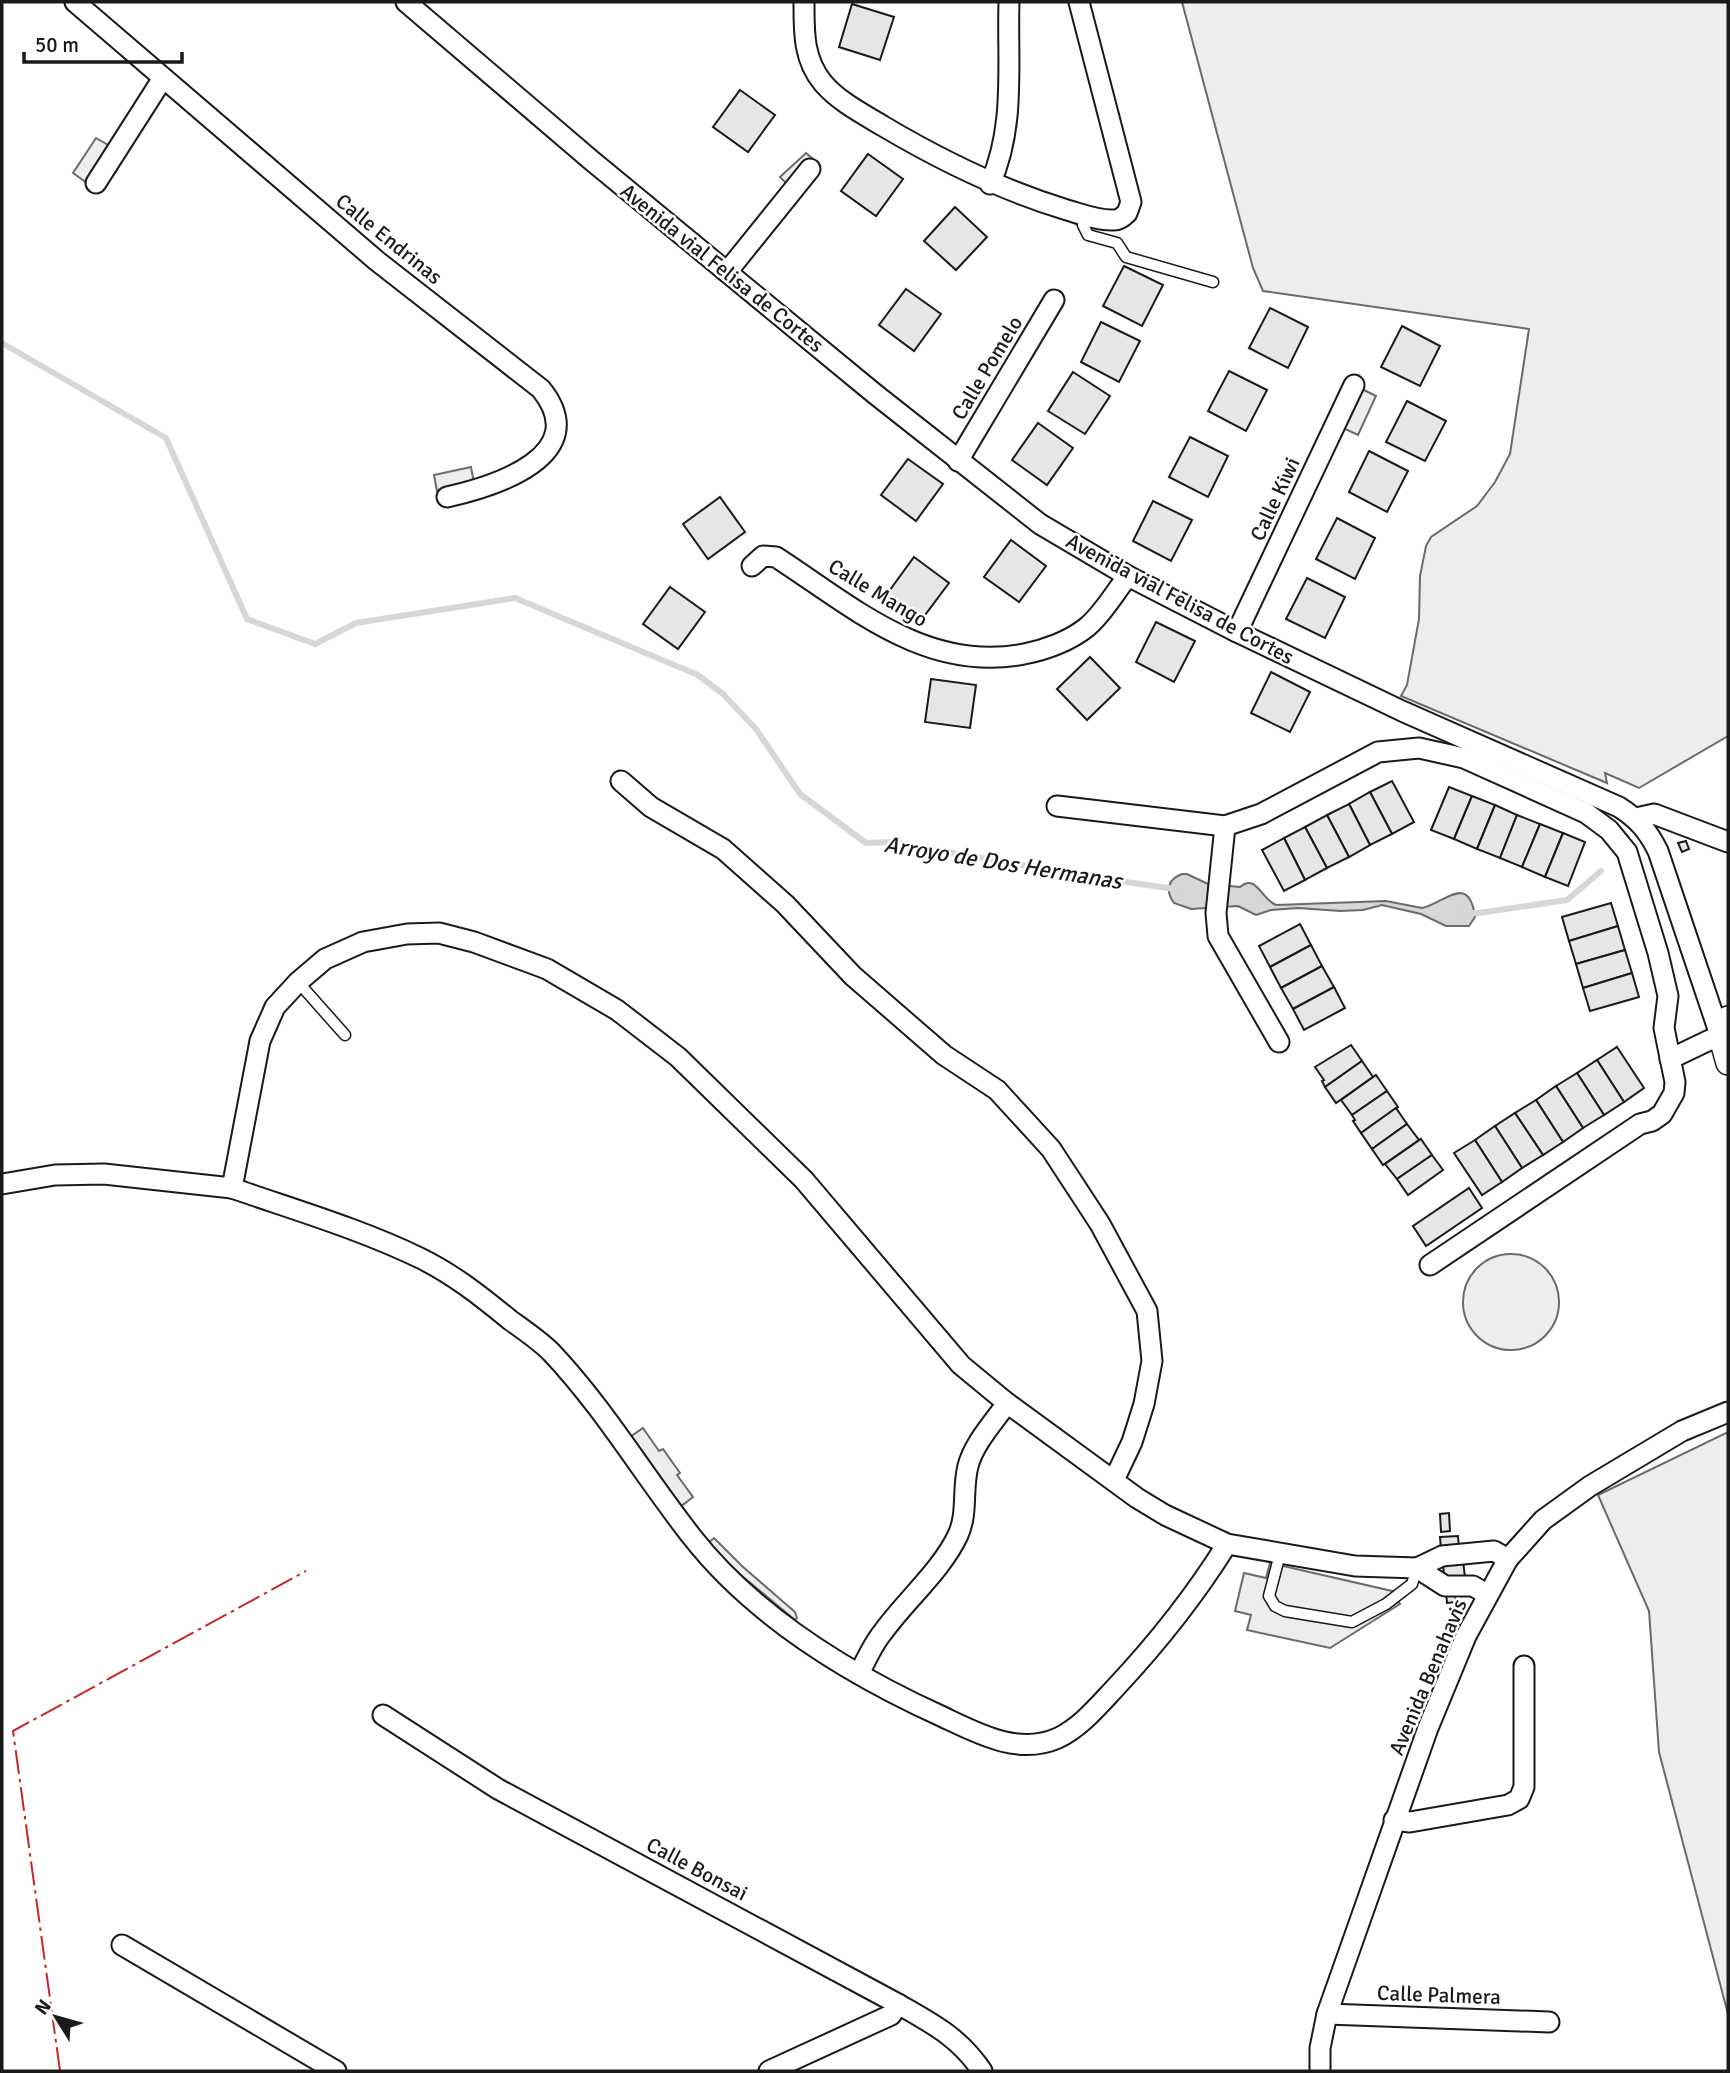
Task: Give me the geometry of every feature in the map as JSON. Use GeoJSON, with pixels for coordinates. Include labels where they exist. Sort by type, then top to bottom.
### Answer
{"type":"FeatureCollection","features":[{"type":"Feature","properties":{"kind":"street","name":"Calle Endrinas"},"geometry":{"type":"LineString","coordinates":[[75,2],[377,261],[541,389],[549,399],[554,408],[556,427],[554,439],[544,453],[529,467],[510,478],[478,490],[447,497]]}},
{"type":"Feature","properties":{"kind":"street"},"geometry":{"type":"LineString","coordinates":[[804,2],[806,49],[812,68],[824,85],[862,113],[932,155],[990,184],[1085,215],[1118,219],[1127,213],[1131,202],[1079,2]]}},
{"type":"Feature","properties":{"kind":"street"},"geometry":{"type":"LineString","coordinates":[[990,184],[1003,147],[1009,103],[1009,2]]}},
{"type":"Feature","properties":{"kind":"street","name":"Avenida vial Felisa de Cortes"},"geometry":{"type":"LineString","coordinates":[[412,4],[591,160],[958,461],[1040,524],[1128,576],[1237,632],[1402,711],[1601,799],[1636,818],[1649,833],[1658,851],[1724,1026],[1728,1063]]}},
{"type":"Feature","properties":{"kind":"street"},"geometry":{"type":"LineString","coordinates":[[96,183],[163,78]]}},
{"type":"Feature","properties":{"kind":"street"},"geometry":{"type":"LineString","coordinates":[[727,272],[810,169]]}},
{"type":"Feature","properties":{"kind":"street","name":"Calle Pomelo"},"geometry":{"type":"LineString","coordinates":[[958,461],[1054,300]]}},
{"type":"Feature","properties":{"kind":"street","name":"Calle Kiwi"},"geometry":{"type":"LineString","coordinates":[[1237,632],[1354,384]]}},
{"type":"Feature","properties":{"kind":"street","name":"Calle Mango"},"geometry":{"type":"LineString","coordinates":[[752,566],[763,556],[776,557],[910,642],[945,653],[978,659],[1039,651],[1066,639],[1088,626],[1128,576]]}},
{"type":"Feature","properties":{"kind":"street"},"geometry":{"type":"LineString","coordinates":[[1058,806],[1226,826],[1261,814],[1378,752],[1419,748],[1464,758],[1586,813],[1609,830],[1626,852],[1658,953],[1668,996],[1664,1028],[1675,1082],[1674,1093],[1662,1114],[1652,1121],[1640,1124],[1430,1265]]}},
{"type":"Feature","properties":{"kind":"street"},"geometry":{"type":"LineString","coordinates":[[621,781],[651,807],[723,849],[785,904],[853,976],[944,1055],[997,1090],[1051,1149],[1100,1224],[1147,1311],[1152,1362],[1146,1393],[1132,1442],[1114,1480]]}},
{"type":"Feature","properties":{"kind":"street"},"geometry":{"type":"LineString","coordinates":[[1636,818],[1654,814],[1728,842]]}},
{"type":"Feature","properties":{"kind":"street"},"geometry":{"type":"LineString","coordinates":[[1226,826],[1216,913],[1217,936],[1279,1042]]}},
{"type":"Feature","properties":{"kind":"street"},"geometry":{"type":"LineString","coordinates":[[232,1188],[260,1041],[275,1007],[298,982],[325,959],[363,942],[407,934],[439,933],[474,942],[547,968],[617,1010],[678,1057],[804,1180],[961,1365],[1007,1403],[1137,1498],[1227,1544],[1355,1566],[1417,1569],[1445,1586],[1473,1586],[1488,1595]]}},
{"type":"Feature","properties":{"kind":"street"},"geometry":{"type":"LineString","coordinates":[[1670,1059],[1724,1026]]}},
{"type":"Feature","properties":{"kind":"street"},"geometry":{"type":"LineString","coordinates":[[2,1184],[55,1175],[104,1174],[232,1188],[410,1254],[460,1281],[549,1351],[614,1431],[694,1539],[726,1574],[767,1611],[859,1674],[909,1702],[982,1735],[1009,1744],[1035,1743],[1058,1738],[1087,1718],[1159,1642],[1227,1544]]}},
{"type":"Feature","properties":{"kind":"street"},"geometry":{"type":"LineString","coordinates":[[859,1674],[881,1634],[949,1551],[959,1533],[964,1513],[964,1485],[968,1464],[977,1445],[1007,1403]]}},
{"type":"Feature","properties":{"kind":"street","name":"Avenida Benahavis"},"geometry":{"type":"LineString","coordinates":[[1320,2071],[1320,2049],[1327,2014],[1428,1728],[1461,1647],[1508,1559],[1544,1520],[1590,1486],[1682,1432],[1728,1412]]}},
{"type":"Feature","properties":{"kind":"street"},"geometry":{"type":"LineString","coordinates":[[1417,1569],[1442,1556],[1494,1551],[1508,1559]]}},
{"type":"Feature","properties":{"kind":"street"},"geometry":{"type":"LineString","coordinates":[[1394,1821],[1410,1822],[1508,1805],[1518,1799],[1524,1787],[1524,1666]]}},
{"type":"Feature","properties":{"kind":"street","name":"Calle Bonsai"},"geometry":{"type":"LineString","coordinates":[[383,1715],[498,1788],[949,2034],[970,2054],[982,2071]]}},
{"type":"Feature","properties":{"kind":"street"},"geometry":{"type":"LineString","coordinates":[[122,1945],[336,2071]]}},
{"type":"Feature","properties":{"kind":"street"},"geometry":{"type":"LineString","coordinates":[[769,2071],[891,2015],[898,2004]]}},
{"type":"Feature","properties":{"kind":"street","name":"Calle Palmera"},"geometry":{"type":"LineString","coordinates":[[1327,2014],[1549,2022]]}},
{"type":"Feature","properties":{"kind":"lane"},"geometry":{"type":"LineString","coordinates":[[1085,215],[1083,225],[1088,235],[1118,243],[1126,257],[1213,282]]}},
{"type":"Feature","properties":{"kind":"lane"},"geometry":{"type":"LineString","coordinates":[[298,982],[345,1035]]}},
{"type":"Feature","properties":{"kind":"lane"},"geometry":{"type":"LineString","coordinates":[[1280,1555],[1269,1596],[1275,1606],[1285,1611],[1352,1622],[1386,1604],[1412,1584],[1417,1569]]}},
{"type":"Feature","properties":{"kind":"shaded area"},"geometry":{"type":"Polygon","coordinates":[[[1182,2],[1728,2],[1728,736],[1639,788],[1605,773],[1607,783],[1401,696],[1407,685],[1419,619],[1420,576],[1426,546],[1431,537],[1477,506],[1495,482],[1510,454],[1529,329],[1263,291],[1253,268],[1182,2]]]}},
{"type":"Feature","properties":{"kind":"shaded area"},"geometry":{"type":"Polygon","coordinates":[[[96,138],[110,146],[87,183],[73,173],[96,138]]]}},
{"type":"Feature","properties":{"kind":"shaded area"},"geometry":{"type":"Polygon","coordinates":[[[806,153],[813,159],[787,184],[780,177],[806,153]]]}},
{"type":"Feature","properties":{"kind":"shaded area"},"geometry":{"type":"Polygon","coordinates":[[[1362,389],[1376,396],[1358,435],[1343,428],[1362,389]]]}},
{"type":"Feature","properties":{"kind":"shaded area"},"geometry":{"type":"Polygon","coordinates":[[[471,467],[474,483],[437,491],[434,475],[471,467]]]}},
{"type":"Feature","properties":{"kind":"shaded area"},"geometry":{"type":"Polygon","coordinates":[[[1182,874],[1208,884],[1240,887],[1250,883],[1276,905],[1386,901],[1422,908],[1461,893],[1472,903],[1475,917],[1469,926],[1446,926],[1421,914],[1382,905],[1363,910],[1271,910],[1256,915],[1238,906],[1191,909],[1174,903],[1169,894],[1171,882],[1182,874]]]}},
{"type":"Feature","properties":{"kind":"shaded area"},"geometry":{"type":"Polygon","coordinates":[[[1502,1254],[1520,1254],[1538,1262],[1551,1275],[1559,1293],[1556,1321],[1538,1342],[1520,1350],[1502,1350],[1484,1342],[1471,1329],[1463,1311],[1463,1293],[1471,1275],[1484,1262],[1502,1254]]]}},
{"type":"Feature","properties":{"kind":"shaded area"},"geometry":{"type":"Polygon","coordinates":[[[643,1428],[659,1451],[663,1449],[693,1497],[680,1507],[630,1437],[643,1428]]]}},
{"type":"Feature","properties":{"kind":"shaded area"},"geometry":{"type":"Polygon","coordinates":[[[1728,1432],[1728,2014],[1659,1752],[1649,1611],[1598,1495],[1728,1432]]]}},
{"type":"Feature","properties":{"kind":"shaded area"},"geometry":{"type":"Polygon","coordinates":[[[714,1538],[795,1612],[797,1618],[795,1620],[736,1571],[708,1543],[714,1538]]]}},
{"type":"Feature","properties":{"kind":"shaded area"},"geometry":{"type":"Polygon","coordinates":[[[1270,1563],[1392,1591],[1400,1604],[1330,1648],[1247,1630],[1251,1615],[1235,1611],[1244,1573],[1266,1578],[1270,1563]]]}},
{"type":"Feature","properties":{"kind":"building"},"geometry":{"type":"Polygon","coordinates":[[[852,4],[894,17],[880,60],[839,47],[852,4]]]}},
{"type":"Feature","properties":{"kind":"building"},"geometry":{"type":"Polygon","coordinates":[[[740,90],[775,115],[748,152],[713,127],[740,90]]]}},
{"type":"Feature","properties":{"kind":"building"},"geometry":{"type":"Polygon","coordinates":[[[868,154],[903,179],[876,216],[841,191],[868,154]]]}},
{"type":"Feature","properties":{"kind":"building"},"geometry":{"type":"Polygon","coordinates":[[[955,207],[987,237],[956,270],[924,241],[955,207]]]}},
{"type":"Feature","properties":{"kind":"building"},"geometry":{"type":"Polygon","coordinates":[[[1124,266],[1163,285],[1142,326],[1103,306],[1124,266]]]}},
{"type":"Feature","properties":{"kind":"building"},"geometry":{"type":"Polygon","coordinates":[[[906,289],[941,314],[914,351],[879,325],[906,289]]]}},
{"type":"Feature","properties":{"kind":"building"},"geometry":{"type":"Polygon","coordinates":[[[1270,308],[1308,327],[1288,368],[1249,348],[1270,308]]]}},
{"type":"Feature","properties":{"kind":"building"},"geometry":{"type":"Polygon","coordinates":[[[1101,322],[1140,341],[1119,382],[1081,362],[1101,322]]]}},
{"type":"Feature","properties":{"kind":"building"},"geometry":{"type":"Polygon","coordinates":[[[1402,326],[1440,346],[1420,386],[1381,367],[1402,326]]]}},
{"type":"Feature","properties":{"kind":"building"},"geometry":{"type":"Polygon","coordinates":[[[1229,371],[1267,390],[1246,431],[1208,411],[1229,371]]]}},
{"type":"Feature","properties":{"kind":"building"},"geometry":{"type":"Polygon","coordinates":[[[1073,372],[1110,396],[1085,434],[1048,411],[1073,372]]]}},
{"type":"Feature","properties":{"kind":"building"},"geometry":{"type":"Polygon","coordinates":[[[1407,401],[1446,421],[1425,461],[1386,442],[1407,401]]]}},
{"type":"Feature","properties":{"kind":"building"},"geometry":{"type":"Polygon","coordinates":[[[1038,423],[1073,448],[1047,485],[1012,460],[1038,423]]]}},
{"type":"Feature","properties":{"kind":"building"},"geometry":{"type":"Polygon","coordinates":[[[1190,437],[1228,456],[1208,497],[1169,477],[1190,437]]]}},
{"type":"Feature","properties":{"kind":"building"},"geometry":{"type":"Polygon","coordinates":[[[1369,451],[1408,471],[1387,512],[1349,492],[1369,451]]]}},
{"type":"Feature","properties":{"kind":"building"},"geometry":{"type":"Polygon","coordinates":[[[908,459],[943,484],[916,521],[881,495],[908,459]]]}},
{"type":"Feature","properties":{"kind":"building"},"geometry":{"type":"Polygon","coordinates":[[[720,497],[745,532],[708,559],[683,524],[720,497]]]}},
{"type":"Feature","properties":{"kind":"building"},"geometry":{"type":"Polygon","coordinates":[[[1153,501],[1192,520],[1171,561],[1133,541],[1153,501]]]}},
{"type":"Feature","properties":{"kind":"building"},"geometry":{"type":"Polygon","coordinates":[[[1337,518],[1375,538],[1355,579],[1316,559],[1337,518]]]}},
{"type":"Feature","properties":{"kind":"building"},"geometry":{"type":"Polygon","coordinates":[[[1011,540],[1046,566],[1019,602],[984,577],[1011,540]]]}},
{"type":"Feature","properties":{"kind":"building"},"geometry":{"type":"Polygon","coordinates":[[[914,557],[949,583],[922,619],[887,594],[914,557]]]}},
{"type":"Feature","properties":{"kind":"building"},"geometry":{"type":"Polygon","coordinates":[[[1307,578],[1345,597],[1325,638],[1286,619],[1307,578]]]}},
{"type":"Feature","properties":{"kind":"building"},"geometry":{"type":"Polygon","coordinates":[[[670,587],[705,612],[678,649],[643,624],[670,587]]]}},
{"type":"Feature","properties":{"kind":"building"},"geometry":{"type":"Polygon","coordinates":[[[1156,622],[1195,641],[1174,682],[1136,662],[1156,622]]]}},
{"type":"Feature","properties":{"kind":"building"},"geometry":{"type":"Polygon","coordinates":[[[1090,657],[1120,688],[1087,720],[1057,689],[1090,657]]]}},
{"type":"Feature","properties":{"kind":"building"},"geometry":{"type":"Polygon","coordinates":[[[1271,672],[1310,692],[1290,732],[1251,713],[1271,672]]]}},
{"type":"Feature","properties":{"kind":"building"},"geometry":{"type":"Polygon","coordinates":[[[931,679],[976,685],[970,728],[925,722],[931,679]]]}},
{"type":"Feature","properties":{"kind":"building"},"geometry":{"type":"Polygon","coordinates":[[[1392,781],[1414,822],[1392,834],[1370,792],[1392,781]]]}},
{"type":"Feature","properties":{"kind":"building"},"geometry":{"type":"Polygon","coordinates":[[[1449,787],[1472,796],[1454,839],[1431,830],[1449,787]]]}},
{"type":"Feature","properties":{"kind":"building"},"geometry":{"type":"Polygon","coordinates":[[[1370,792],[1392,834],[1370,845],[1349,804],[1370,792]]]}},
{"type":"Feature","properties":{"kind":"building"},"geometry":{"type":"Polygon","coordinates":[[[1472,796],[1495,805],[1477,849],[1454,839],[1472,796]]]}},
{"type":"Feature","properties":{"kind":"building"},"geometry":{"type":"Polygon","coordinates":[[[1349,804],[1370,845],[1349,857],[1327,815],[1349,804]]]}},
{"type":"Feature","properties":{"kind":"building"},"geometry":{"type":"Polygon","coordinates":[[[1495,805],[1517,815],[1500,858],[1477,849],[1495,805]]]}},
{"type":"Feature","properties":{"kind":"building"},"geometry":{"type":"Polygon","coordinates":[[[1327,815],[1349,857],[1327,868],[1305,827],[1327,815]]]}},
{"type":"Feature","properties":{"kind":"building"},"geometry":{"type":"Polygon","coordinates":[[[1517,815],[1540,824],[1522,867],[1500,858],[1517,815]]]}},
{"type":"Feature","properties":{"kind":"building"},"geometry":{"type":"Polygon","coordinates":[[[1540,824],[1563,833],[1545,877],[1522,867],[1540,824]]]}},
{"type":"Feature","properties":{"kind":"building"},"geometry":{"type":"Polygon","coordinates":[[[1305,827],[1327,868],[1305,880],[1284,838],[1305,827]]]}},
{"type":"Feature","properties":{"kind":"building"},"geometry":{"type":"Polygon","coordinates":[[[1563,833],[1585,842],[1568,886],[1545,877],[1563,833]]]}},
{"type":"Feature","properties":{"kind":"building"},"geometry":{"type":"Polygon","coordinates":[[[1284,838],[1305,880],[1284,891],[1262,850],[1284,838]]]}},
{"type":"Feature","properties":{"kind":"building"},"geometry":{"type":"Polygon","coordinates":[[[1686,841],[1689,849],[1682,852],[1678,843],[1686,841]]]}},
{"type":"Feature","properties":{"kind":"building"},"geometry":{"type":"Polygon","coordinates":[[[1611,903],[1618,926],[1569,941],[1562,917],[1611,903]]]}},
{"type":"Feature","properties":{"kind":"building"},"geometry":{"type":"Polygon","coordinates":[[[1300,924],[1311,945],[1270,967],[1259,946],[1300,924]]]}},
{"type":"Feature","properties":{"kind":"building"},"geometry":{"type":"Polygon","coordinates":[[[1618,926],[1625,950],[1576,964],[1569,941],[1618,926]]]}},
{"type":"Feature","properties":{"kind":"building"},"geometry":{"type":"Polygon","coordinates":[[[1311,945],[1322,966],[1281,988],[1270,967],[1311,945]]]}},
{"type":"Feature","properties":{"kind":"building"},"geometry":{"type":"Polygon","coordinates":[[[1625,950],[1632,973],[1583,988],[1576,964],[1625,950]]]}},
{"type":"Feature","properties":{"kind":"building"},"geometry":{"type":"Polygon","coordinates":[[[1322,966],[1334,987],[1293,1009],[1281,988],[1322,966]]]}},
{"type":"Feature","properties":{"kind":"building"},"geometry":{"type":"Polygon","coordinates":[[[1632,973],[1639,997],[1590,1011],[1583,988],[1632,973]]]}},
{"type":"Feature","properties":{"kind":"building"},"geometry":{"type":"Polygon","coordinates":[[[1334,987],[1345,1008],[1304,1030],[1293,1009],[1334,987]]]}},
{"type":"Feature","properties":{"kind":"building"},"geometry":{"type":"Polygon","coordinates":[[[1351,1045],[1362,1061],[1325,1087],[1322,1081],[1324,1080],[1315,1067],[1351,1045]]]}},
{"type":"Feature","properties":{"kind":"building"},"geometry":{"type":"Polygon","coordinates":[[[1617,1047],[1644,1088],[1624,1102],[1597,1060],[1617,1047]]]}},
{"type":"Feature","properties":{"kind":"building"},"geometry":{"type":"Polygon","coordinates":[[[1597,1060],[1624,1102],[1604,1115],[1577,1073],[1597,1060]]]}},
{"type":"Feature","properties":{"kind":"building"},"geometry":{"type":"Polygon","coordinates":[[[1362,1061],[1373,1077],[1336,1103],[1325,1087],[1362,1061]]]}},
{"type":"Feature","properties":{"kind":"building"},"geometry":{"type":"Polygon","coordinates":[[[1577,1073],[1604,1115],[1583,1128],[1556,1086],[1577,1073]]]}},
{"type":"Feature","properties":{"kind":"building"},"geometry":{"type":"Polygon","coordinates":[[[1376,1075],[1387,1091],[1352,1115],[1341,1100],[1376,1075]]]}},
{"type":"Feature","properties":{"kind":"building"},"geometry":{"type":"Polygon","coordinates":[[[1556,1086],[1583,1128],[1563,1142],[1536,1100],[1556,1086]]]}},
{"type":"Feature","properties":{"kind":"building"},"geometry":{"type":"Polygon","coordinates":[[[1387,1091],[1398,1107],[1361,1133],[1352,1115],[1387,1091]]]}},
{"type":"Feature","properties":{"kind":"building"},"geometry":{"type":"Polygon","coordinates":[[[1536,1100],[1563,1142],[1543,1155],[1515,1113],[1536,1100]]]}},
{"type":"Feature","properties":{"kind":"building"},"geometry":{"type":"Polygon","coordinates":[[[1396,1108],[1407,1124],[1372,1149],[1361,1133],[1396,1108]]]}},
{"type":"Feature","properties":{"kind":"building"},"geometry":{"type":"Polygon","coordinates":[[[1515,1113],[1543,1155],[1522,1168],[1495,1126],[1515,1113]]]}},
{"type":"Feature","properties":{"kind":"building"},"geometry":{"type":"Polygon","coordinates":[[[1407,1124],[1419,1140],[1383,1165],[1372,1149],[1407,1124]]]}},
{"type":"Feature","properties":{"kind":"building"},"geometry":{"type":"Polygon","coordinates":[[[1495,1126],[1522,1168],[1502,1182],[1475,1140],[1495,1126]]]}},
{"type":"Feature","properties":{"kind":"building"},"geometry":{"type":"Polygon","coordinates":[[[1421,1139],[1432,1155],[1397,1179],[1385,1164],[1421,1139]]]}},
{"type":"Feature","properties":{"kind":"building"},"geometry":{"type":"Polygon","coordinates":[[[1475,1140],[1502,1182],[1482,1195],[1454,1153],[1475,1140]]]}},
{"type":"Feature","properties":{"kind":"building"},"geometry":{"type":"Polygon","coordinates":[[[1432,1155],[1443,1170],[1408,1195],[1397,1179],[1432,1155]]]}},
{"type":"Feature","properties":{"kind":"building"},"geometry":{"type":"Polygon","coordinates":[[[1469,1188],[1482,1208],[1426,1246],[1413,1226],[1469,1188]]]}},
{"type":"Feature","properties":{"kind":"building"},"geometry":{"type":"Polygon","coordinates":[[[1449,1513],[1450,1531],[1441,1532],[1440,1514],[1449,1513]]]}},
{"type":"Feature","properties":{"kind":"building"},"geometry":{"type":"Polygon","coordinates":[[[1458,1536],[1459,1548],[1441,1549],[1440,1537],[1458,1536]]]}},
{"type":"Feature","properties":{"kind":"building"},"geometry":{"type":"Polygon","coordinates":[[[1463,1561],[1465,1577],[1444,1578],[1443,1562],[1463,1561]]]}},
{"type":"Feature","properties":{"kind":"building"},"geometry":{"type":"Polygon","coordinates":[[[1446,1592],[1455,1592],[1456,1602],[1447,1603],[1446,1592]]]}},
{"type":"Feature","properties":{"kind":"waterway","name":"Arroyo de Dos Hermanas"},"geometry":{"type":"LineString","coordinates":[[2,343],[166,438],[247,619],[315,644],[356,623],[515,598],[698,675],[723,694],[756,729],[800,794],[866,843],[892,842],[1175,889]]}},
{"type":"Feature","properties":{"kind":"waterway","name":"Arroyo de Dos Hermanas"},"geometry":{"type":"LineString","coordinates":[[1466,913],[1567,900],[1601,871]]}},
{"type":"Feature","properties":{"kind":"power"},"geometry":{"type":"LineString","coordinates":[[60,2071],[13,1731],[306,1571]]}}]}
